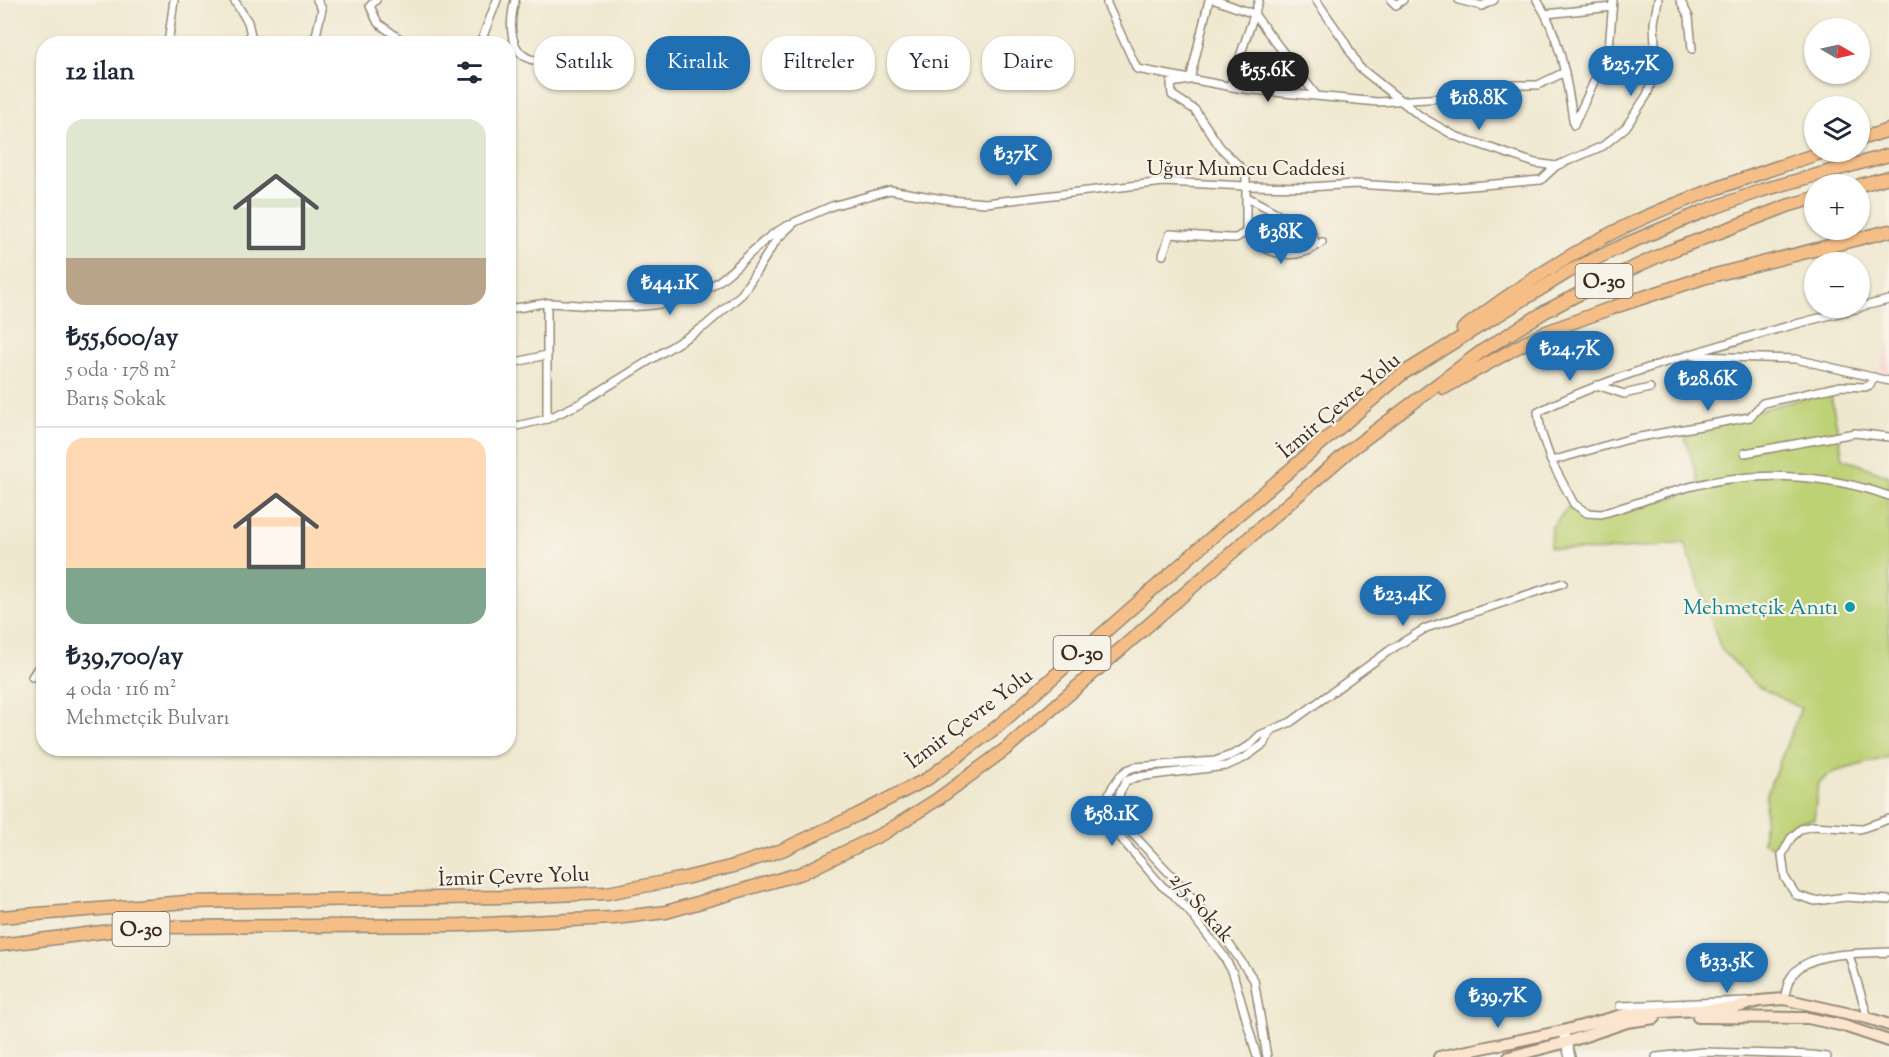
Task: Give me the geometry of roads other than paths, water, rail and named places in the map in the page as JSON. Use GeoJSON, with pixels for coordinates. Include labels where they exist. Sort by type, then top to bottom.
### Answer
{"type":"FeatureCollection","features":[{"type":"Feature","properties":{"kind":"highway"},"geometry":{"type":"LineString","coordinates":[[1870,136],[1889,129]]}},
{"type":"Feature","properties":{"kind":"highway","name":"İzmir Çevre Yolu"},"geometry":{"type":"LineString","coordinates":[[0,917],[186,902],[607,893],[695,876],[782,850],[858,815],[927,779],[998,726],[1219,531],[1402,374],[1568,272],[1626,244],[1702,212],[1763,190],[1889,154]]}},
{"type":"Feature","properties":{"kind":"highway"},"geometry":{"type":"LineString","coordinates":[[1402,374],[1512,292],[1625,226],[1804,159]]}},
{"type":"Feature","properties":{"kind":"highway"},"geometry":{"type":"LineString","coordinates":[[1870,182],[1889,177]]}},
{"type":"Feature","properties":{"kind":"highway","name":"İzmir Çevre Yolu"},"geometry":{"type":"LineString","coordinates":[[0,945],[118,930],[171,927],[462,925],[614,918],[666,912],[802,873],[886,832],[938,799],[1007,748],[1350,450],[1482,351],[1546,311],[1598,284],[1665,253],[1804,201]]}},
{"type":"Feature","properties":{"kind":"highway"},"geometry":{"type":"LineString","coordinates":[[1413,403],[1476,371],[1540,334],[1614,307],[1703,278],[1889,231]]}},
{"type":"Feature","properties":{"kind":"main road"},"geometry":{"type":"LineString","coordinates":[[1439,1057],[1627,1018],[1734,1008],[1759,1001],[1784,999],[1889,1025]]}},
{"type":"Feature","properties":{"kind":"main road"},"geometry":{"type":"LineString","coordinates":[[1509,1057],[1567,1042],[1627,1018],[1808,1018],[1844,1026],[1889,1041]]}},
{"type":"Feature","properties":{"kind":"street"},"geometry":{"type":"LineString","coordinates":[[169,36],[174,0]]}},
{"type":"Feature","properties":{"kind":"street"},"geometry":{"type":"LineString","coordinates":[[234,0],[248,22],[251,36]]}},
{"type":"Feature","properties":{"kind":"street"},"geometry":{"type":"LineString","coordinates":[[316,36],[322,9],[317,0]]}},
{"type":"Feature","properties":{"kind":"street"},"geometry":{"type":"LineString","coordinates":[[376,0],[369,3],[378,23],[396,36]]}},
{"type":"Feature","properties":{"kind":"street"},"geometry":{"type":"LineString","coordinates":[[483,36],[497,0]]}},
{"type":"Feature","properties":{"kind":"street"},"geometry":{"type":"LineString","coordinates":[[513,36],[511,16],[515,0]]}},
{"type":"Feature","properties":{"kind":"street"},"geometry":{"type":"LineString","coordinates":[[1107,0],[1137,69],[1230,87],[1378,102],[1443,98],[1504,85],[1538,85],[1565,72]]}},
{"type":"Feature","properties":{"kind":"street"},"geometry":{"type":"LineString","coordinates":[[1190,80],[1209,0]]}},
{"type":"Feature","properties":{"kind":"street"},"geometry":{"type":"LineString","coordinates":[[1215,0],[1254,14],[1316,94]]}},
{"type":"Feature","properties":{"kind":"street"},"geometry":{"type":"LineString","coordinates":[[1230,87],[1259,0]]}},
{"type":"Feature","properties":{"kind":"street"},"geometry":{"type":"LineString","coordinates":[[1317,0],[1359,67],[1420,116],[1455,136],[1535,163],[1556,166]]}},
{"type":"Feature","properties":{"kind":"street"},"geometry":{"type":"LineString","coordinates":[[1391,0],[1396,5],[1403,0]]}},
{"type":"Feature","properties":{"kind":"street"},"geometry":{"type":"LineString","coordinates":[[1459,0],[1482,6],[1494,0]]}},
{"type":"Feature","properties":{"kind":"street"},"geometry":{"type":"LineString","coordinates":[[1537,0],[1546,14],[1565,72],[1574,125],[1609,49],[1612,3],[1546,14]]}},
{"type":"Feature","properties":{"kind":"street"},"geometry":{"type":"LineString","coordinates":[[1577,0],[1578,10]]}},
{"type":"Feature","properties":{"kind":"street","name":"Uğur Mumcu Caddesi"},"geometry":{"type":"LineString","coordinates":[[516,426],[547,419],[581,403],[705,326],[742,294],[777,239],[795,222],[832,206],[890,190],[949,200],[986,203],[1164,182],[1309,187],[1356,184],[1436,189],[1541,180],[1556,166],[1603,146],[1626,127],[1647,95],[1656,68],[1654,23],[1658,0]]}},
{"type":"Feature","properties":{"kind":"street"},"geometry":{"type":"LineString","coordinates":[[1680,0],[1689,17],[1692,49]]}},
{"type":"Feature","properties":{"kind":"street"},"geometry":{"type":"LineString","coordinates":[[516,46],[520,53],[534,60]]}},
{"type":"Feature","properties":{"kind":"street"},"geometry":{"type":"LineString","coordinates":[[1190,80],[1171,83],[1172,95],[1195,110],[1220,147],[1246,173],[1246,232],[1263,248],[1277,252],[1296,255],[1308,252],[1319,244],[1312,232],[1247,197]]}},
{"type":"Feature","properties":{"kind":"street"},"geometry":{"type":"LineString","coordinates":[[516,307],[547,303],[622,307],[666,304],[714,284],[740,264],[773,232],[795,222]]}},
{"type":"Feature","properties":{"kind":"street"},"geometry":{"type":"LineString","coordinates":[[1163,255],[1170,234],[1236,238],[1246,232]]}},
{"type":"Feature","properties":{"kind":"street"},"geometry":{"type":"LineString","coordinates":[[1870,304],[1889,300]]}},
{"type":"Feature","properties":{"kind":"street"},"geometry":{"type":"LineString","coordinates":[[547,303],[547,419]]}},
{"type":"Feature","properties":{"kind":"street"},"geometry":{"type":"LineString","coordinates":[[1816,318],[1761,332],[1597,385],[1572,394],[1538,412],[1540,432],[1551,461],[1574,504],[1587,513],[1601,514],[1687,487],[1764,477],[1827,480],[1860,486],[1889,496]]}},
{"type":"Feature","properties":{"kind":"street"},"geometry":{"type":"LineString","coordinates":[[516,362],[546,355]]}},
{"type":"Feature","properties":{"kind":"street"},"geometry":{"type":"LineString","coordinates":[[1686,356],[1796,359],[1889,381]]}},
{"type":"Feature","properties":{"kind":"street"},"geometry":{"type":"LineString","coordinates":[[1551,461],[1629,440],[1750,417],[1763,403],[1841,387],[1865,387],[1870,385],[1874,377]]}},
{"type":"Feature","properties":{"kind":"street"},"geometry":{"type":"LineString","coordinates":[[1597,385],[1624,393],[1650,388]]}},
{"type":"Feature","properties":{"kind":"street"},"geometry":{"type":"LineString","coordinates":[[1745,453],[1855,433],[1889,437]]}},
{"type":"Feature","properties":{"kind":"street","name":"2/5 Sokak"},"geometry":{"type":"LineString","coordinates":[[1257,1057],[1233,973],[1224,955],[1188,910],[1161,885],[1119,836],[1106,816],[1106,805],[1113,786],[1126,770],[1135,767],[1215,760],[1234,754],[1249,746],[1260,735],[1291,722],[1390,650],[1426,628],[1563,583]]}},
{"type":"Feature","properties":{"kind":"street"},"geometry":{"type":"LineString","coordinates":[[32,676],[36,670]]}},
{"type":"Feature","properties":{"kind":"street","name":"2/5 Sokak"},"geometry":{"type":"LineString","coordinates":[[1267,1057],[1254,980],[1227,941],[1188,893],[1127,828],[1117,809],[1120,792],[1126,781],[1137,777],[1226,766],[1244,758],[1264,744],[1271,731]]}},
{"type":"Feature","properties":{"kind":"street"},"geometry":{"type":"LineString","coordinates":[[1888,820],[1860,829],[1813,826],[1801,829],[1791,838],[1782,855],[1785,878],[1796,895],[1815,901],[1846,897],[1889,900]]}},
{"type":"Feature","properties":{"kind":"street"},"geometry":{"type":"LineString","coordinates":[[1784,999],[1789,979],[1799,966],[1818,957],[1889,952]]}},
{"type":"Feature","properties":{"kind":"street"},"geometry":{"type":"LineString","coordinates":[[1849,955],[1868,1018]]}},
{"type":"Feature","properties":{"kind":"street"},"geometry":{"type":"LineString","coordinates":[[1563,1031],[1570,1057]]}},
{"type":"Feature","properties":{"kind":"street"},"geometry":{"type":"LineString","coordinates":[[1656,1057],[1703,1052],[1827,1057]]}},
{"type":"Feature","properties":{"kind":"place","name":"Mehmetçik Anıtı"},"geometry":{"type":"Point","coordinates":[1850,607]}}]}
